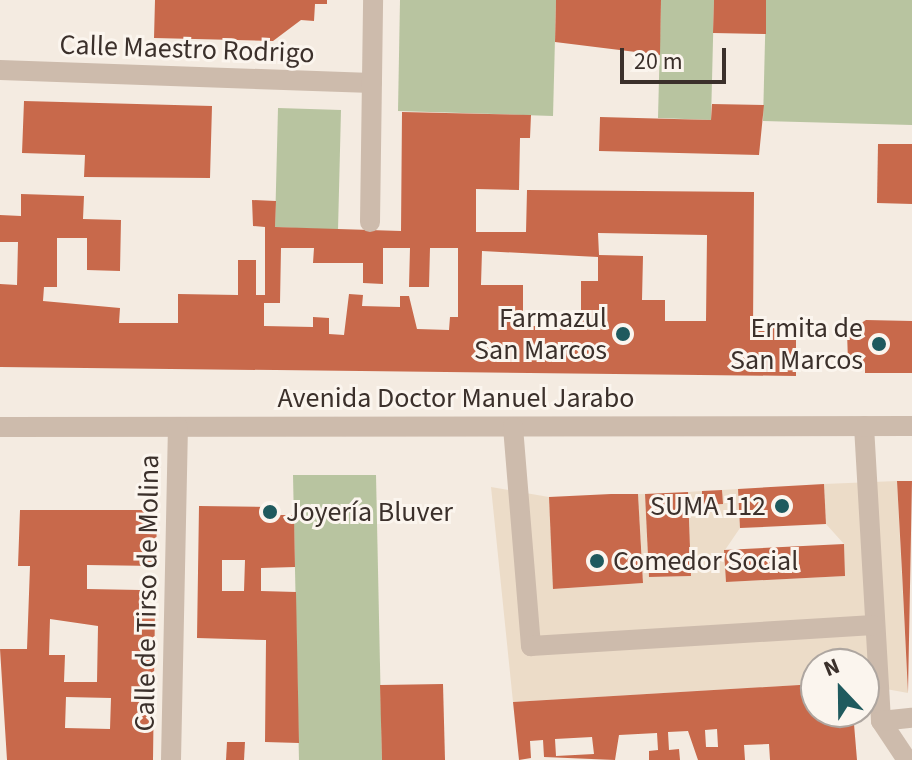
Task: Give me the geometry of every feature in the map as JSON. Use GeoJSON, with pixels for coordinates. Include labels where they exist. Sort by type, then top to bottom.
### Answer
{"type":"FeatureCollection","features":[{"type":"Feature","properties":{"kind":"street"},"geometry":{"type":"LineString","coordinates":[[370,222],[373,0]]}},
{"type":"Feature","properties":{"kind":"street","name":"Calle Maestro Rodrigo"},"geometry":{"type":"LineString","coordinates":[[0,70],[372,83]]}},
{"type":"Feature","properties":{"kind":"street"},"geometry":{"type":"LineString","coordinates":[[864,426],[873,625],[881,721],[907,760]]}},
{"type":"Feature","properties":{"kind":"street","name":"Avenida Doctor Manuel Jarabo"},"geometry":{"type":"LineString","coordinates":[[0,427],[912,426]]}},
{"type":"Feature","properties":{"kind":"street","name":"Calle de Tirso de Molina"},"geometry":{"type":"LineString","coordinates":[[171,760],[178,427]]}},
{"type":"Feature","properties":{"kind":"street"},"geometry":{"type":"LineString","coordinates":[[513,427],[531,646],[873,625]]}},
{"type":"Feature","properties":{"kind":"street"},"geometry":{"type":"LineString","coordinates":[[881,721],[912,718]]}},
{"type":"Feature","properties":{"kind":"green space"},"geometry":{"type":"Polygon","coordinates":[[[400,0],[556,0],[553,116],[398,111],[400,0]]]}},
{"type":"Feature","properties":{"kind":"green space"},"geometry":{"type":"Polygon","coordinates":[[[661,0],[714,0],[711,120],[658,118],[661,0]]]}},
{"type":"Feature","properties":{"kind":"green space"},"geometry":{"type":"Polygon","coordinates":[[[766,0],[912,0],[912,125],[763,121],[766,0]]]}},
{"type":"Feature","properties":{"kind":"green space"},"geometry":{"type":"Polygon","coordinates":[[[278,108],[341,110],[338,230],[275,227],[278,108]]]}},
{"type":"Feature","properties":{"kind":"green space"},"geometry":{"type":"Polygon","coordinates":[[[293,475],[376,475],[382,760],[299,760],[293,475]]]}},
{"type":"Feature","properties":{"kind":"shaded area"},"geometry":{"type":"Polygon","coordinates":[[[897,481],[908,693],[880,688],[880,648],[800,648],[800,685],[513,702],[491,487],[549,497],[554,589],[643,583],[638,494],[645,494],[649,577],[691,576],[688,492],[702,491],[703,505],[722,504],[722,490],[738,489],[740,528],[725,550],[726,582],[845,576],[844,544],[826,524],[824,484],[897,481]]]}},
{"type":"Feature","properties":{"kind":"building"},"geometry":{"type":"Polygon","coordinates":[[[155,0],[327,0],[327,4],[315,4],[314,21],[301,20],[273,41],[154,38],[155,0]]]}},
{"type":"Feature","properties":{"kind":"building"},"geometry":{"type":"Polygon","coordinates":[[[556,0],[661,0],[660,55],[555,42],[556,0]]]}},
{"type":"Feature","properties":{"kind":"building"},"geometry":{"type":"Polygon","coordinates":[[[714,0],[766,0],[766,34],[713,33],[714,0]]]}},
{"type":"Feature","properties":{"kind":"building"},"geometry":{"type":"Polygon","coordinates":[[[24,101],[212,106],[210,178],[84,177],[85,155],[22,153],[24,101]]]}},
{"type":"Feature","properties":{"kind":"building"},"geometry":{"type":"Polygon","coordinates":[[[712,104],[764,105],[759,155],[599,151],[600,117],[711,120],[712,104]]]}},
{"type":"Feature","properties":{"kind":"building"},"geometry":{"type":"Polygon","coordinates":[[[402,112],[531,115],[530,138],[520,138],[519,190],[476,189],[476,232],[526,232],[527,190],[754,192],[753,328],[796,328],[796,376],[0,367],[0,284],[17,285],[18,242],[0,242],[0,215],[21,216],[21,194],[84,196],[83,219],[121,220],[120,271],[87,270],[87,238],[57,238],[57,287],[44,287],[43,301],[120,308],[119,323],[178,323],[178,294],[238,295],[238,260],[256,260],[256,295],[265,295],[265,227],[253,226],[252,200],[276,201],[275,227],[401,231],[402,112]],[[598,233],[599,255],[643,256],[642,300],[665,300],[665,321],[706,321],[707,235],[598,233]],[[281,248],[280,303],[264,303],[264,326],[313,327],[313,317],[329,318],[329,334],[344,335],[349,294],[363,295],[362,306],[400,307],[400,296],[409,296],[417,329],[449,330],[450,317],[458,317],[458,248],[430,248],[429,287],[409,287],[410,248],[383,248],[383,284],[363,283],[363,263],[313,263],[314,248],[281,248]],[[482,251],[481,285],[523,285],[523,326],[581,326],[581,281],[598,281],[598,257],[482,251]]]}},
{"type":"Feature","properties":{"kind":"building"},"geometry":{"type":"Polygon","coordinates":[[[878,144],[912,144],[912,204],[877,203],[878,144]]]}},
{"type":"Feature","properties":{"kind":"building","name":"Ermita de San Marcos"},"geometry":{"type":"Polygon","coordinates":[[[866,320],[912,321],[912,373],[865,373],[865,366],[848,362],[847,332],[866,320]]]}},
{"type":"Feature","properties":{"kind":"building"},"geometry":{"type":"Polygon","coordinates":[[[897,481],[912,481],[908,693],[902,572],[897,481]]]}},
{"type":"Feature","properties":{"kind":"building","name":"SUMA 112"},"geometry":{"type":"Polygon","coordinates":[[[824,484],[826,524],[740,528],[738,489],[824,484]]]}},
{"type":"Feature","properties":{"kind":"building"},"geometry":{"type":"Polygon","coordinates":[[[722,490],[723,504],[702,505],[702,491],[722,490]]]}},
{"type":"Feature","properties":{"kind":"building"},"geometry":{"type":"Polygon","coordinates":[[[688,492],[691,576],[649,577],[645,494],[688,492]]]}},
{"type":"Feature","properties":{"kind":"building","name":"Comedor Social"},"geometry":{"type":"Polygon","coordinates":[[[638,494],[643,583],[553,589],[549,497],[638,494]]]}},
{"type":"Feature","properties":{"kind":"building"},"geometry":{"type":"Polygon","coordinates":[[[199,506],[269,507],[269,515],[294,515],[295,567],[261,568],[261,591],[296,592],[299,743],[265,742],[266,640],[197,638],[199,506]],[[222,560],[222,591],[244,591],[245,560],[222,560]]]}},
{"type":"Feature","properties":{"kind":"building"},"geometry":{"type":"Polygon","coordinates":[[[20,510],[157,510],[156,566],[87,565],[87,589],[140,590],[140,608],[155,608],[153,760],[7,760],[0,649],[27,649],[30,566],[18,566],[20,510]],[[50,619],[49,655],[65,655],[64,682],[97,682],[98,626],[50,619]],[[66,697],[65,728],[110,729],[111,698],[66,697]]]}},
{"type":"Feature","properties":{"kind":"building"},"geometry":{"type":"Polygon","coordinates":[[[844,544],[845,576],[726,582],[724,550],[844,544]]]}},
{"type":"Feature","properties":{"kind":"building"},"geometry":{"type":"Polygon","coordinates":[[[443,684],[445,760],[382,760],[380,685],[443,684]]]}},
{"type":"Feature","properties":{"kind":"building"},"geometry":{"type":"Polygon","coordinates":[[[800,685],[800,728],[854,728],[857,760],[770,760],[769,744],[744,745],[745,760],[698,760],[688,731],[668,732],[669,750],[679,749],[680,760],[649,760],[649,751],[658,750],[657,733],[619,735],[615,760],[544,757],[543,740],[530,741],[531,758],[519,760],[513,702],[800,685]],[[717,729],[705,730],[706,747],[718,747],[717,729]],[[592,737],[555,739],[556,756],[594,754],[592,737]]]}},
{"type":"Feature","properties":{"kind":"building"},"geometry":{"type":"Polygon","coordinates":[[[227,742],[245,742],[244,760],[226,760],[227,742]]]}},
{"type":"Feature","properties":{"kind":"place","name":"Farmazul San Marcos"},"geometry":{"type":"Point","coordinates":[623,334]}},
{"type":"Feature","properties":{"kind":"place","name":"Ermita de San Marcos"},"geometry":{"type":"Point","coordinates":[879,344]}},
{"type":"Feature","properties":{"kind":"place","name":"SUMA 112"},"geometry":{"type":"Point","coordinates":[782,506]}},
{"type":"Feature","properties":{"kind":"place","name":"Joyería Bluver"},"geometry":{"type":"Point","coordinates":[270,512]}},
{"type":"Feature","properties":{"kind":"place","name":"Comedor Social"},"geometry":{"type":"Point","coordinates":[597,561]}}]}
